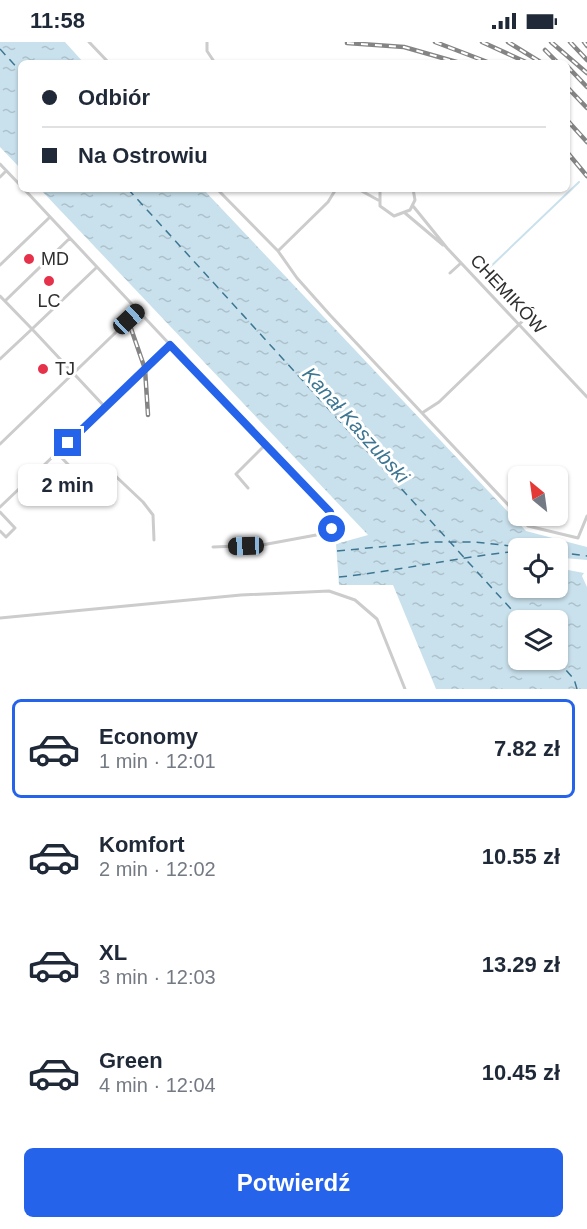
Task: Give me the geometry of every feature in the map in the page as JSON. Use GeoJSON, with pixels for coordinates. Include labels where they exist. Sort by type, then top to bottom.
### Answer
{"type":"FeatureCollection","features":[{"type":"Feature","properties":{"kind":"lane"},"geometry":{"type":"LineString","coordinates":[[89,42],[106,60]]}},
{"type":"Feature","properties":{"kind":"lane"},"geometry":{"type":"LineString","coordinates":[[207,42],[207,51],[212,60]]}},
{"type":"Feature","properties":{"kind":"lane"},"geometry":{"type":"LineString","coordinates":[[0,164],[18,184]]}},
{"type":"Feature","properties":{"kind":"lane"},"geometry":{"type":"LineString","coordinates":[[0,177],[6,171]]}},
{"type":"Feature","properties":{"kind":"lane"},"geometry":{"type":"LineString","coordinates":[[26,192],[330,512],[334,524],[332,529],[314,536],[262,546],[213,547]]}},
{"type":"Feature","properties":{"kind":"lane"},"geometry":{"type":"LineString","coordinates":[[220,192],[278,252],[297,278],[330,315],[528,526],[578,538],[587,516]]}},
{"type":"Feature","properties":{"kind":"lane"},"geometry":{"type":"LineString","coordinates":[[278,252],[328,202],[334,192]]}},
{"type":"Feature","properties":{"kind":"lane"},"geometry":{"type":"LineString","coordinates":[[363,192],[378,200],[388,214],[405,213],[413,206],[413,192]]}},
{"type":"Feature","properties":{"kind":"lane"},"geometry":{"type":"LineString","coordinates":[[378,200],[379,192]]}},
{"type":"Feature","properties":{"kind":"lane","name":"CHEMIKÓW"},"geometry":{"type":"LineString","coordinates":[[413,206],[447,248],[587,397]]}},
{"type":"Feature","properties":{"kind":"lane"},"geometry":{"type":"LineString","coordinates":[[405,213],[447,248]]}},
{"type":"Feature","properties":{"kind":"lane"},"geometry":{"type":"LineString","coordinates":[[0,265],[50,217]]}},
{"type":"Feature","properties":{"kind":"lane"},"geometry":{"type":"LineString","coordinates":[[5,301],[70,238]]}},
{"type":"Feature","properties":{"kind":"lane"},"geometry":{"type":"LineString","coordinates":[[450,273],[461,263]]}},
{"type":"Feature","properties":{"kind":"lane"},"geometry":{"type":"LineString","coordinates":[[0,359],[98,267]]}},
{"type":"Feature","properties":{"kind":"lane"},"geometry":{"type":"LineString","coordinates":[[0,296],[105,407]]}},
{"type":"Feature","properties":{"kind":"lane"},"geometry":{"type":"LineString","coordinates":[[422,412],[439,402],[535,309]]}},
{"type":"Feature","properties":{"kind":"lane"},"geometry":{"type":"LineString","coordinates":[[0,444],[139,310]]}},
{"type":"Feature","properties":{"kind":"lane"},"geometry":{"type":"LineString","coordinates":[[0,531],[6,537],[15,528],[0,510],[170,345]]}},
{"type":"Feature","properties":{"kind":"lane"},"geometry":{"type":"LineString","coordinates":[[248,488],[236,474],[266,445]]}},
{"type":"Feature","properties":{"kind":"lane"},"geometry":{"type":"LineString","coordinates":[[57,453],[88,485],[107,468],[143,502],[153,515],[154,540]]}},
{"type":"Feature","properties":{"kind":"lane"},"geometry":{"type":"LineString","coordinates":[[0,618],[241,595],[329,591],[355,600],[377,619],[405,689]]}},
{"type":"Feature","properties":{"kind":"water"},"geometry":{"type":"Polygon","coordinates":[[[0,42],[65,42],[81,60],[18,60],[18,166],[0,147],[0,42]]]}},
{"type":"Feature","properties":{"kind":"water","name":"Kanał Kaszubski"},"geometry":{"type":"Polygon","coordinates":[[[43,192],[206,192],[508,512],[508,526],[521,526],[526,531],[553,538],[508,538],[508,598],[568,598],[568,570],[584,573],[582,576],[587,587],[587,689],[436,689],[393,585],[339,585],[336,544],[368,535],[43,192]]]}},
{"type":"Feature","properties":{"kind":"water"},"geometry":{"type":"Polygon","coordinates":[[[568,542],[587,547],[587,560],[568,558],[568,542]]]}},
{"type":"Feature","properties":{"kind":"waterway"},"geometry":{"type":"LineString","coordinates":[[570,191],[579,182]]}},
{"type":"Feature","properties":{"kind":"waterway"},"geometry":{"type":"LineString","coordinates":[[485,272],[569,192]]}},
{"type":"Feature","properties":{"kind":"ferry route"},"geometry":{"type":"LineString","coordinates":[[0,49],[18,69]]}},
{"type":"Feature","properties":{"kind":"ferry route"},"geometry":{"type":"LineString","coordinates":[[131,192],[512,610]]}},
{"type":"Feature","properties":{"kind":"ferry route"},"geometry":{"type":"LineString","coordinates":[[337,551],[432,542],[475,542],[508,546]]}},
{"type":"Feature","properties":{"kind":"ferry route"},"geometry":{"type":"LineString","coordinates":[[339,577],[508,552]]}},
{"type":"Feature","properties":{"kind":"ferry route"},"geometry":{"type":"LineString","coordinates":[[568,553],[587,556]]}},
{"type":"Feature","properties":{"kind":"ferry route"},"geometry":{"type":"LineString","coordinates":[[566,670],[574,679],[577,689]]}},
{"type":"Feature","properties":{"kind":"railway"},"geometry":{"type":"LineString","coordinates":[[435,42],[482,60]]}},
{"type":"Feature","properties":{"kind":"railway"},"geometry":{"type":"LineString","coordinates":[[482,42],[521,60]]}},
{"type":"Feature","properties":{"kind":"railway"},"geometry":{"type":"LineString","coordinates":[[508,42],[537,60]]}},
{"type":"Feature","properties":{"kind":"railway"},"geometry":{"type":"LineString","coordinates":[[551,42],[587,73]]}},
{"type":"Feature","properties":{"kind":"railway"},"geometry":{"type":"LineString","coordinates":[[570,42],[587,60]]}},
{"type":"Feature","properties":{"kind":"railway"},"geometry":{"type":"LineString","coordinates":[[584,42],[587,46]]}},
{"type":"Feature","properties":{"kind":"railway"},"geometry":{"type":"LineString","coordinates":[[347,43],[404,47],[450,60]]}},
{"type":"Feature","properties":{"kind":"railway"},"geometry":{"type":"LineString","coordinates":[[545,50],[555,60]]}},
{"type":"Feature","properties":{"kind":"railway"},"geometry":{"type":"LineString","coordinates":[[570,69],[587,87]]}},
{"type":"Feature","properties":{"kind":"railway"},"geometry":{"type":"LineString","coordinates":[[570,90],[587,108]]}},
{"type":"Feature","properties":{"kind":"railway"},"geometry":{"type":"LineString","coordinates":[[570,123],[587,142]]}},
{"type":"Feature","properties":{"kind":"railway"},"geometry":{"type":"LineString","coordinates":[[570,156],[587,176]]}},
{"type":"Feature","properties":{"kind":"railway"},"geometry":{"type":"LineString","coordinates":[[126,314],[145,369],[148,415]]}},
{"type":"Feature","properties":{"kind":"place","name":"MD"},"geometry":{"type":"Point","coordinates":[29,259]}},
{"type":"Feature","properties":{"kind":"place","name":"LC"},"geometry":{"type":"Point","coordinates":[49,281]}},
{"type":"Feature","properties":{"kind":"place","name":"TJ"},"geometry":{"type":"Point","coordinates":[43,369]}},
{"type":"Feature","properties":{"kind":"route"},"geometry":{"type":"LineString","coordinates":[[68,443],[170,345],[330,512],[334,524],[332,529]]}}]}
